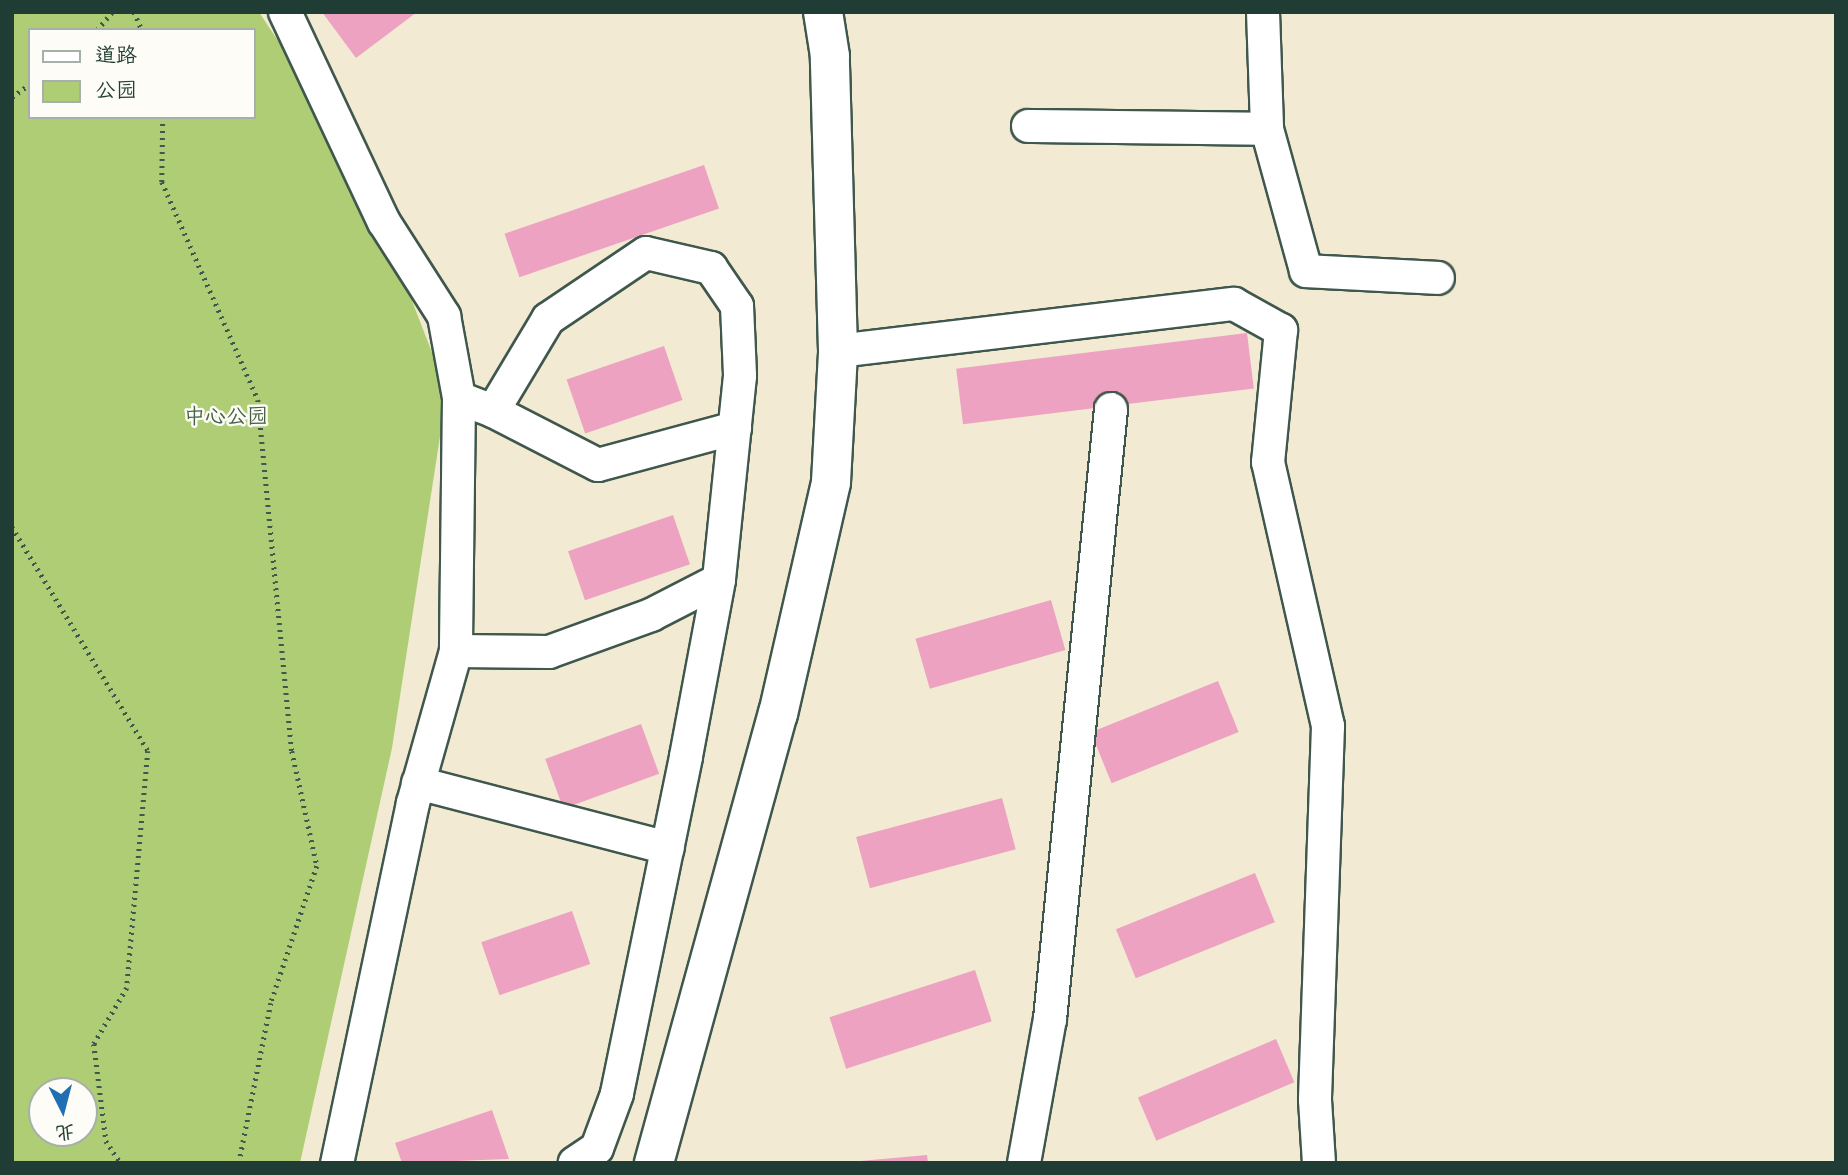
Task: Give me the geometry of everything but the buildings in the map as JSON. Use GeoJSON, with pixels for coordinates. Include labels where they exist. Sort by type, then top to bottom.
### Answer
{"type":"FeatureCollection","features":[{"type":"Feature","properties":{"kind":"main road"},"geometry":{"type":"LineString","coordinates":[[654,1163],[778,714],[831,482],[838,351],[830,56],[823,12]]}},
{"type":"Feature","properties":{"kind":"street"},"geometry":{"type":"LineString","coordinates":[[285,12],[384,222],[444,316],[459,398],[456,651],[418,783],[337,1163]]}},
{"type":"Feature","properties":{"kind":"street"},"geometry":{"type":"LineString","coordinates":[[1263,12],[1267,129],[1306,271],[1438,278]]}},
{"type":"Feature","properties":{"kind":"street"},"geometry":{"type":"LineString","coordinates":[[1028,126],[1267,129]]}},
{"type":"Feature","properties":{"kind":"street"},"geometry":{"type":"LineString","coordinates":[[493,411],[548,320],[646,253],[711,268],[737,306],[735,428],[719,580],[668,848],[617,1094],[597,1148],[575,1163]]}},
{"type":"Feature","properties":{"kind":"street"},"geometry":{"type":"LineString","coordinates":[[838,351],[1234,304],[1281,330],[1268,462],[1328,726],[1315,1100],[1319,1163]]}},
{"type":"Feature","properties":{"kind":"street"},"geometry":{"type":"LineString","coordinates":[[459,398],[493,411],[597,465],[735,428]]}},
{"type":"Feature","properties":{"kind":"street"},"geometry":{"type":"LineString","coordinates":[[1024,1163],[1050,1019],[1111,409]]}},
{"type":"Feature","properties":{"kind":"street"},"geometry":{"type":"LineString","coordinates":[[456,651],[549,652],[651,615],[719,580]]}},
{"type":"Feature","properties":{"kind":"street"},"geometry":{"type":"LineString","coordinates":[[418,783],[668,848]]}},
{"type":"Feature","properties":{"kind":"path"},"geometry":{"type":"LineString","coordinates":[[99,28],[113,12]]}},
{"type":"Feature","properties":{"kind":"path"},"geometry":{"type":"LineString","coordinates":[[134,12],[141,28]]}},
{"type":"Feature","properties":{"kind":"path"},"geometry":{"type":"LineString","coordinates":[[12,97],[28,85]]}},
{"type":"Feature","properties":{"kind":"path"},"geometry":{"type":"LineString","coordinates":[[163,119],[162,183],[258,400],[292,751],[317,866],[271,1003],[239,1163]]}},
{"type":"Feature","properties":{"kind":"path"},"geometry":{"type":"LineString","coordinates":[[12,527],[148,751],[127,988],[94,1044],[106,1141],[121,1163]]}},
{"type":"Feature","properties":{"kind":"green space","name":"中心公园"},"geometry":{"type":"Polygon","coordinates":[[[12,12],[259,12],[358,162],[447,391],[392,748],[300,1163],[12,1163],[12,12]]]}}]}
